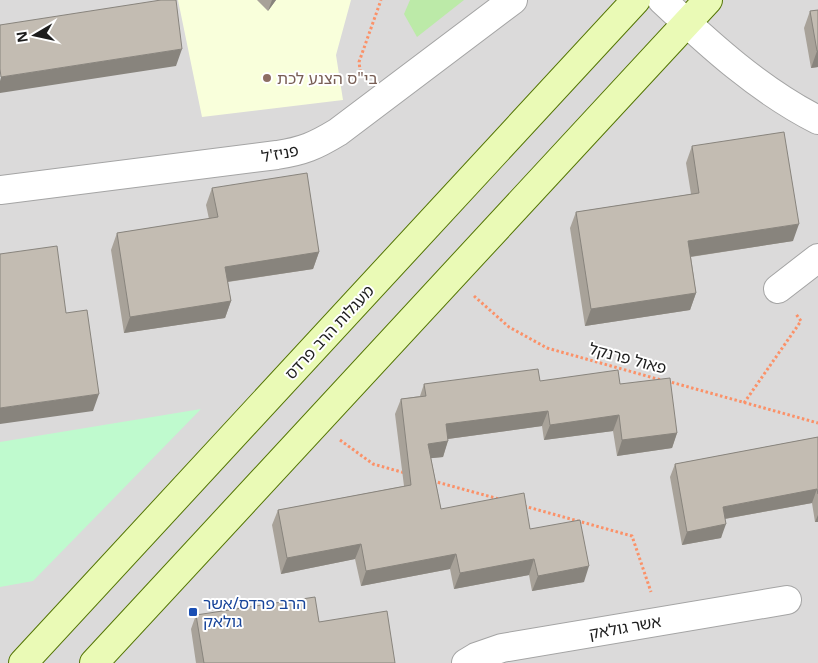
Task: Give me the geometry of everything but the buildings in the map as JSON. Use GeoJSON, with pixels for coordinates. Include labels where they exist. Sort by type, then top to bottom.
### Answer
{"type":"FeatureCollection","features":[{"type":"Feature","properties":{"kind":"street","name":"פניז'ל"},"geometry":{"type":"LineString","coordinates":[[0,190],[298,152],[316,145],[338,132],[514,0]]}},
{"type":"Feature","properties":{"kind":"street","name":"מעגלות הרב פרדס"},"geometry":{"type":"LineString","coordinates":[[23,663],[636,0]]}},
{"type":"Feature","properties":{"kind":"street"},"geometry":{"type":"LineString","coordinates":[[662,0],[743,71],[791,106],[818,120]]}},
{"type":"Feature","properties":{"kind":"street"},"geometry":{"type":"LineString","coordinates":[[94,663],[708,0]]}},
{"type":"Feature","properties":{"kind":"street"},"geometry":{"type":"LineString","coordinates":[[778,289],[818,258]]}},
{"type":"Feature","properties":{"kind":"street","name":"אשר גולאק"},"geometry":{"type":"LineString","coordinates":[[466,663],[476,657],[502,648],[787,600]]}},
{"type":"Feature","properties":{"kind":"path"},"geometry":{"type":"LineString","coordinates":[[367,110],[359,62],[381,0]]}},
{"type":"Feature","properties":{"kind":"path","name":"פאול פרנקל"},"geometry":{"type":"LineString","coordinates":[[452,276],[509,327],[548,348],[818,423]]}},
{"type":"Feature","properties":{"kind":"path"},"geometry":{"type":"LineString","coordinates":[[744,403],[801,321],[778,289]]}},
{"type":"Feature","properties":{"kind":"path"},"geometry":{"type":"LineString","coordinates":[[316,423],[373,464],[411,475]]}},
{"type":"Feature","properties":{"kind":"path"},"geometry":{"type":"LineString","coordinates":[[430,480],[507,502]]}},
{"type":"Feature","properties":{"kind":"path"},"geometry":{"type":"LineString","coordinates":[[517,504],[632,536],[660,622]]}},
{"type":"Feature","properties":{"kind":"shaded area"},"geometry":{"type":"Polygon","coordinates":[[[0,0],[818,0],[818,663],[0,663],[0,0]]]}},
{"type":"Feature","properties":{"kind":"shaded area","name":"בי\"ס הצנע לכת"},"geometry":{"type":"Polygon","coordinates":[[[178,0],[351,0],[336,55],[343,100],[202,117],[178,0]]]}},
{"type":"Feature","properties":{"kind":"green space"},"geometry":{"type":"Polygon","coordinates":[[[410,0],[464,0],[417,37],[404,14],[410,0]]]}},
{"type":"Feature","properties":{"kind":"green space"},"geometry":{"type":"Polygon","coordinates":[[[201,409],[33,581],[0,587],[0,442],[201,409]]]}},
{"type":"Feature","properties":{"kind":"place","name":"בי\"ס הצנע לכת"},"geometry":{"type":"Point","coordinates":[267,78]}},
{"type":"Feature","properties":{"kind":"place","name":"הרב פרדס/אשר גולאק"},"geometry":{"type":"Point","coordinates":[193,612]}}]}
